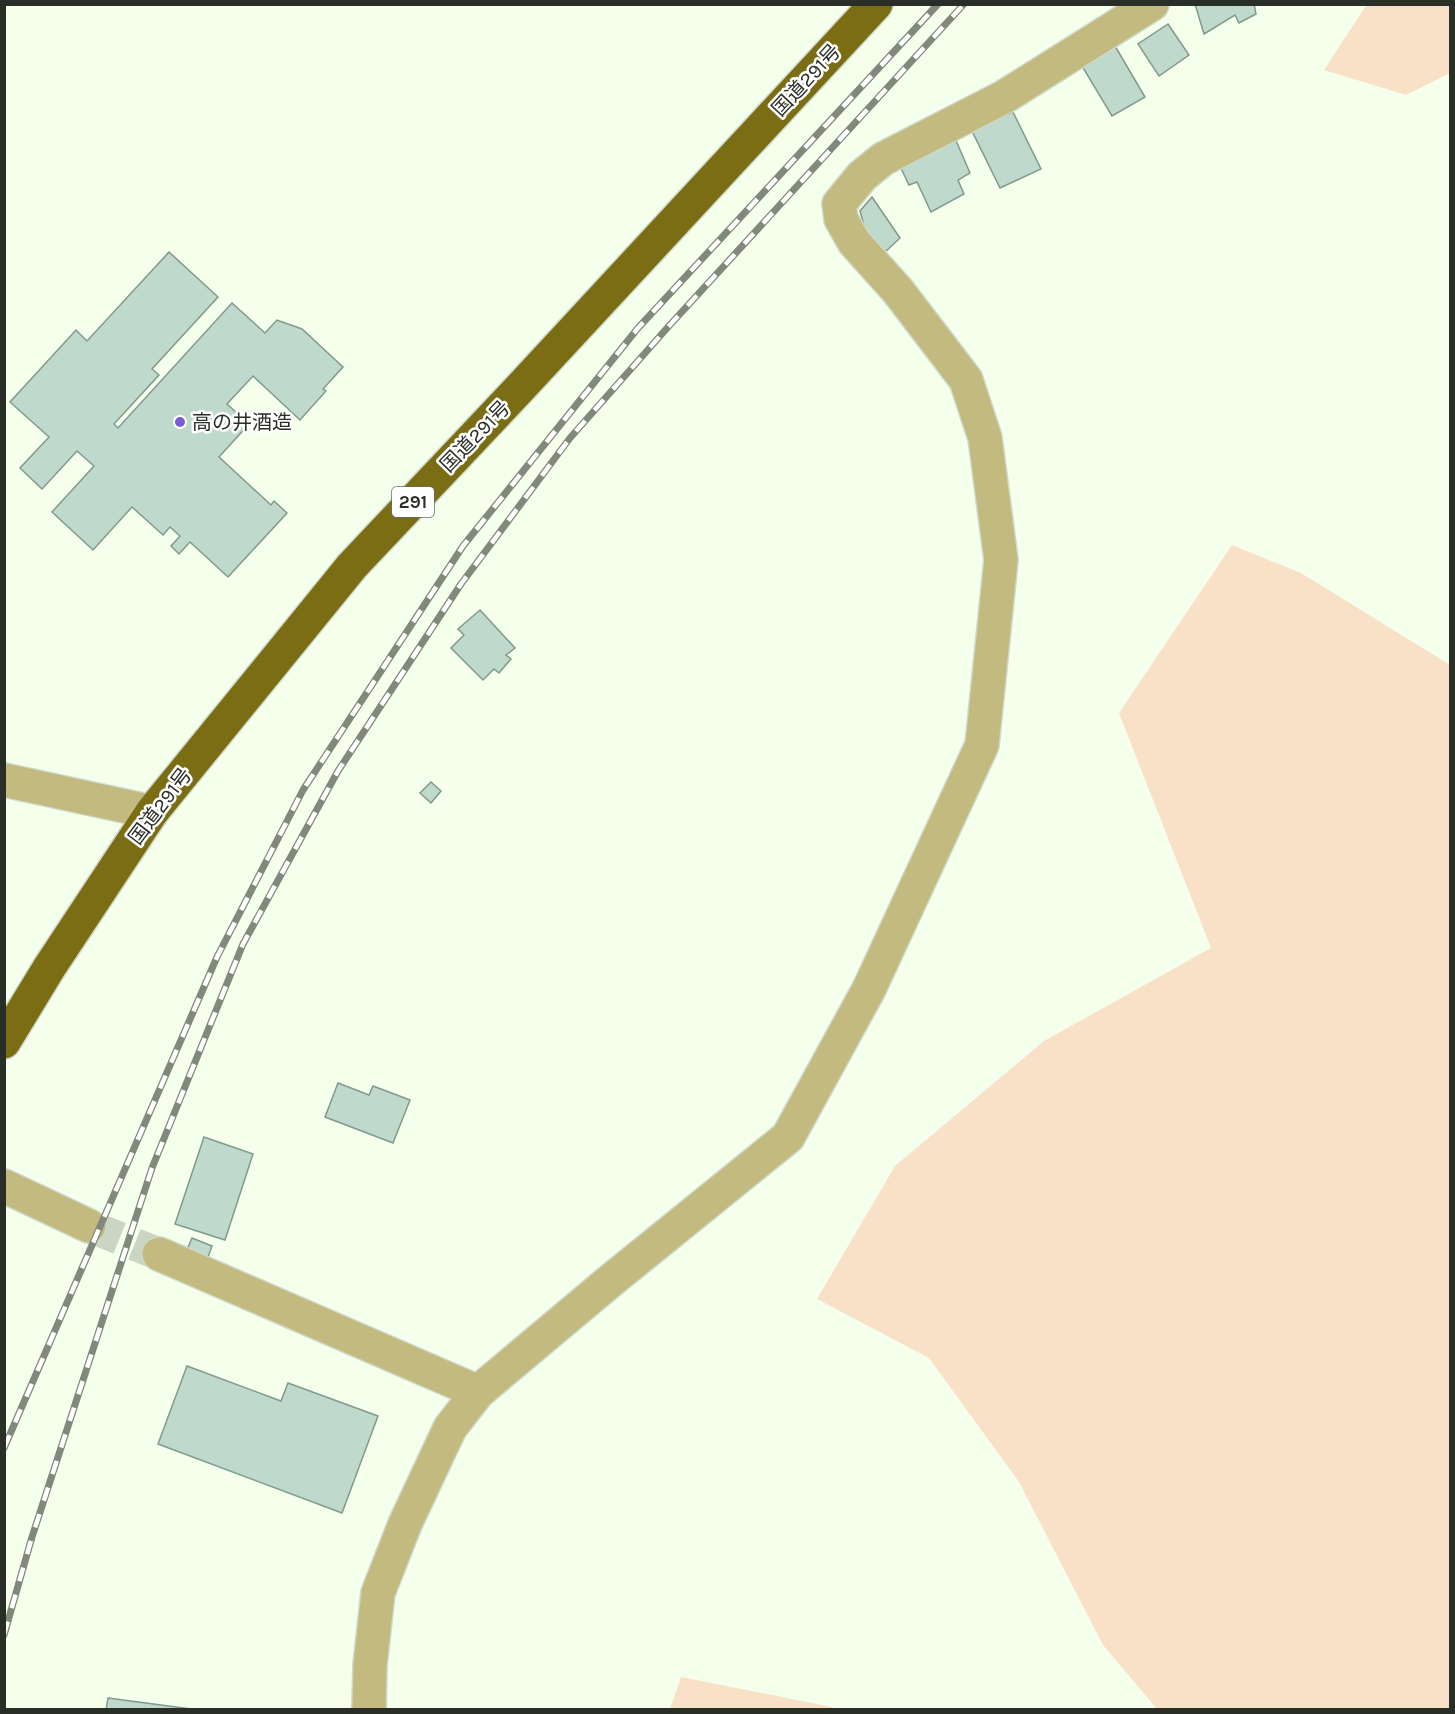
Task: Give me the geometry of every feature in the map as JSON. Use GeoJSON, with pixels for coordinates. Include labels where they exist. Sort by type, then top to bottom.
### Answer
{"type":"FeatureCollection","features":[{"type":"Feature","properties":{"kind":"highway","name":"国道291号"},"geometry":{"type":"LineString","coordinates":[[4,1042],[49,968],[152,812],[352,566],[876,4]]}},
{"type":"Feature","properties":{"kind":"street"},"geometry":{"type":"LineString","coordinates":[[369,1710],[370,1665],[378,1593],[405,1524],[450,1428],[478,1392],[788,1137],[868,989],[982,745],[1001,560],[985,438],[966,380],[898,291],[854,242],[841,219],[839,204],[862,176],[883,159],[1004,98],[1152,4]]}},
{"type":"Feature","properties":{"kind":"street"},"geometry":{"type":"LineString","coordinates":[[4,780],[152,812]]}},
{"type":"Feature","properties":{"kind":"street"},"geometry":{"type":"LineString","coordinates":[[4,1186],[89,1226]]}},
{"type":"Feature","properties":{"kind":"street"},"geometry":{"type":"LineString","coordinates":[[159,1254],[478,1392]]}},
{"type":"Feature","properties":{"kind":"shaded area"},"geometry":{"type":"Polygon","coordinates":[[[1367,4],[1450,5],[1450,73],[1406,95],[1324,70],[1367,4]]]}},
{"type":"Feature","properties":{"kind":"shaded area"},"geometry":{"type":"Polygon","coordinates":[[[1232,545],[1301,573],[1450,665],[1450,1709],[1157,1709],[1103,1645],[1019,1482],[929,1358],[817,1299],[895,1166],[1044,1041],[1211,948],[1119,713],[1232,545]]]}},
{"type":"Feature","properties":{"kind":"shaded area"},"geometry":{"type":"Polygon","coordinates":[[[681,1677],[832,1707],[834,1709],[670,1709],[681,1677]]]}},
{"type":"Feature","properties":{"kind":"building"},"geometry":{"type":"Polygon","coordinates":[[[1195,4],[1254,4],[1256,14],[1239,23],[1235,15],[1204,34],[1195,4]]]}},
{"type":"Feature","properties":{"kind":"building"},"geometry":{"type":"Polygon","coordinates":[[[1168,24],[1189,55],[1159,76],[1138,44],[1168,24]]]}},
{"type":"Feature","properties":{"kind":"building"},"geometry":{"type":"Polygon","coordinates":[[[1115,46],[1145,97],[1112,116],[1082,66],[1115,46]]]}},
{"type":"Feature","properties":{"kind":"building"},"geometry":{"type":"Polygon","coordinates":[[[1013,112],[1041,169],[1000,188],[972,131],[1013,112]]]}},
{"type":"Feature","properties":{"kind":"building"},"geometry":{"type":"Polygon","coordinates":[[[954,136],[970,173],[958,180],[964,194],[931,212],[917,182],[909,185],[900,166],[954,136]]]}},
{"type":"Feature","properties":{"kind":"building"},"geometry":{"type":"Polygon","coordinates":[[[872,197],[900,238],[883,254],[867,236],[860,211],[872,197]]]}},
{"type":"Feature","properties":{"kind":"building"},"geometry":{"type":"Polygon","coordinates":[[[169,252],[218,297],[152,369],[159,375],[114,424],[118,428],[232,303],[265,333],[277,320],[302,329],[343,367],[323,389],[326,391],[300,420],[253,376],[227,404],[249,424],[219,457],[271,505],[274,501],[287,513],[228,577],[190,542],[179,554],[171,546],[180,536],[170,527],[163,535],[132,507],[93,550],[52,512],[94,466],[77,451],[42,489],[20,468],[49,437],[10,402],[76,330],[87,341],[169,252]]]}},
{"type":"Feature","properties":{"kind":"building"},"geometry":{"type":"Polygon","coordinates":[[[480,610],[515,648],[506,655],[511,659],[499,673],[494,669],[483,680],[451,648],[464,635],[458,629],[480,610]]]}},
{"type":"Feature","properties":{"kind":"building"},"geometry":{"type":"Polygon","coordinates":[[[431,782],[441,791],[431,803],[420,793],[431,782]]]}},
{"type":"Feature","properties":{"kind":"building"},"geometry":{"type":"Polygon","coordinates":[[[338,1083],[369,1095],[373,1086],[410,1100],[393,1143],[325,1117],[338,1083]]]}},
{"type":"Feature","properties":{"kind":"building"},"geometry":{"type":"Polygon","coordinates":[[[204,1137],[253,1154],[225,1240],[175,1224],[204,1137]]]}},
{"type":"Feature","properties":{"kind":"building"},"geometry":{"type":"Polygon","coordinates":[[[192,1238],[212,1246],[207,1260],[186,1252],[192,1238]]]}},
{"type":"Feature","properties":{"kind":"building"},"geometry":{"type":"Polygon","coordinates":[[[187,1366],[281,1401],[288,1383],[378,1416],[342,1513],[158,1444],[187,1366]]]}},
{"type":"Feature","properties":{"kind":"building"},"geometry":{"type":"Polygon","coordinates":[[[108,1698],[199,1710],[106,1710],[108,1698]]]}},
{"type":"Feature","properties":{"kind":"tunnel"},"geometry":{"type":"LineString","coordinates":[[89,1226],[159,1254]]}},
{"type":"Feature","properties":{"kind":"railway"},"geometry":{"type":"LineString","coordinates":[[4,1448],[217,957],[303,790],[463,546],[638,328],[938,4]]}},
{"type":"Feature","properties":{"kind":"railway"},"geometry":{"type":"LineString","coordinates":[[4,1635],[32,1537],[152,1168],[243,944],[338,771],[461,584],[570,438],[668,327],[964,4]]}},
{"type":"Feature","properties":{"kind":"place","name":"高の井酒造"},"geometry":{"type":"Point","coordinates":[180,422]}}]}
